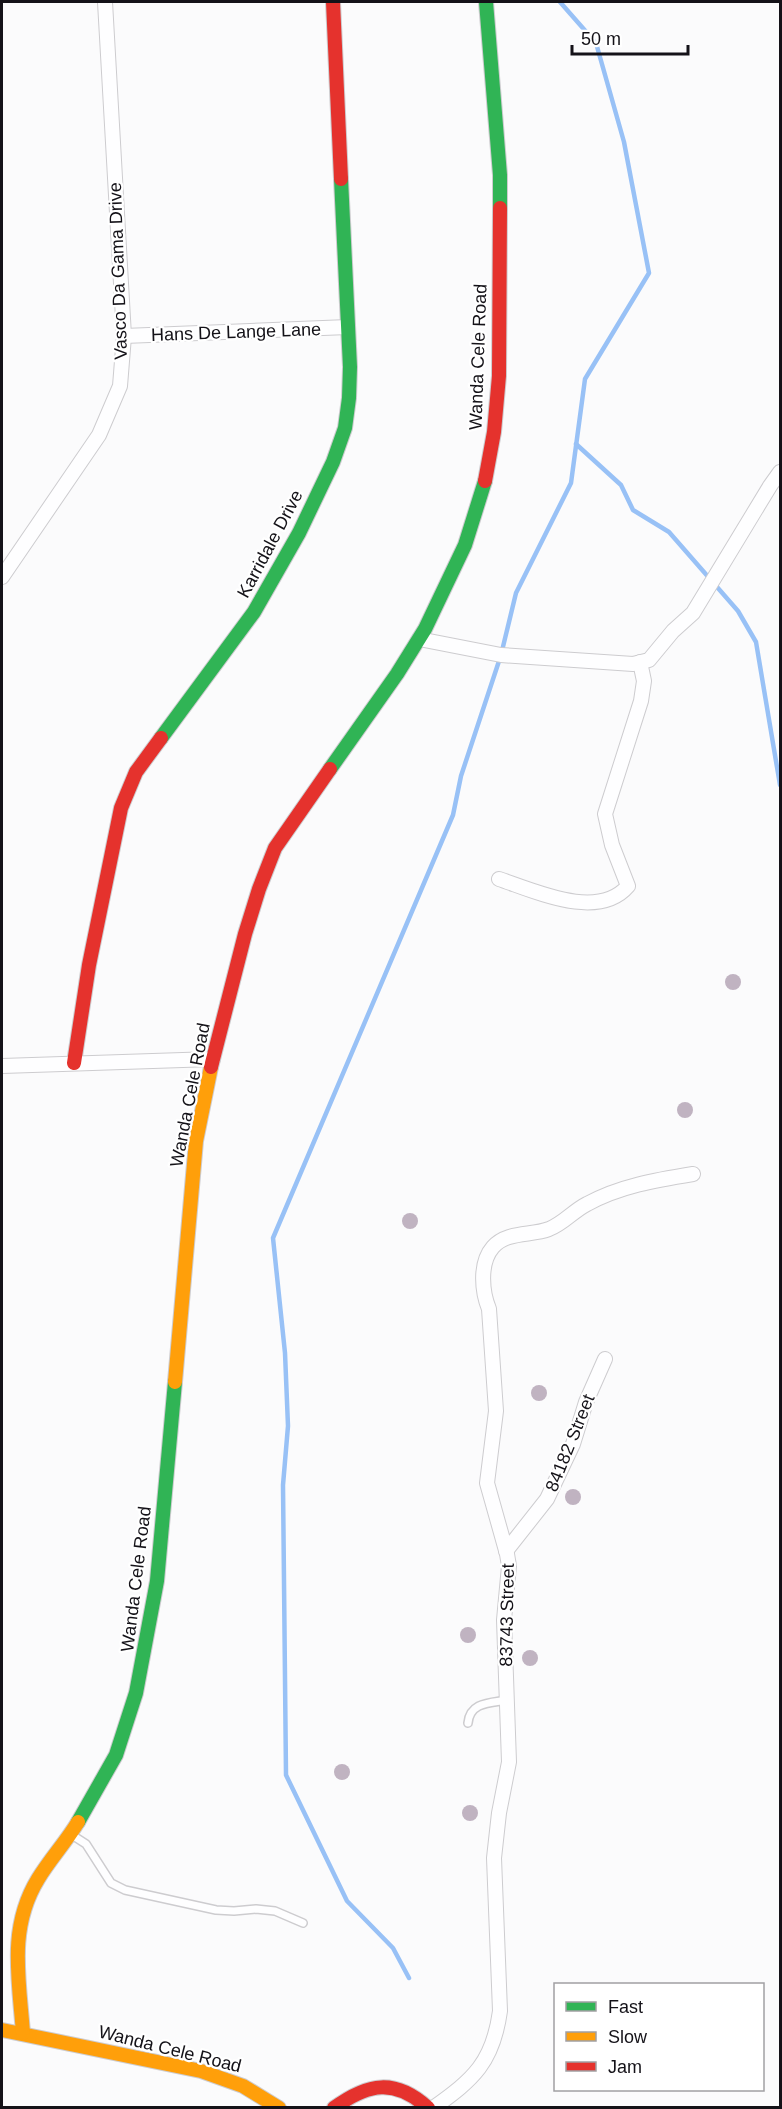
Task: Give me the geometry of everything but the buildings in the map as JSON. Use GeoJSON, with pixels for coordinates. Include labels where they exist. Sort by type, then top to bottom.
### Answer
{"type":"FeatureCollection","features":[{"type":"Feature","properties":{"kind":"street","name":"Vasco Da Gama Drive"},"geometry":{"type":"LineString","coordinates":[[2,577],[99,435],[120,386],[124,336],[105,2]]}},
{"type":"Feature","properties":{"kind":"street","name":"Karridale Drive"},"geometry":{"type":"LineString","coordinates":[[74,1063],[89,965],[121,808],[136,772],[254,612],[299,533],[328,472],[345,428],[349,398],[348,327],[333,2]]}},
{"type":"Feature","properties":{"kind":"street","name":"Wanda Cele Road"},"geometry":{"type":"LineString","coordinates":[[279,2108],[267,2098],[242,2084],[191,2069],[23,2033],[16,1949],[21,1918],[38,1880],[71,1834],[116,1755],[136,1693],[157,1581],[196,1141],[213,1059],[259,889],[276,848],[295,818],[397,674],[419,639],[465,545],[485,481],[494,432],[499,376],[500,175],[486,2]]}},
{"type":"Feature","properties":{"kind":"street","name":"Hans De Lange Lane"},"geometry":{"type":"LineString","coordinates":[[124,336],[348,327]]}},
{"type":"Feature","properties":{"kind":"street"},"geometry":{"type":"LineString","coordinates":[[419,639],[501,655],[633,664],[649,660],[673,631],[693,613],[780,472]]}},
{"type":"Feature","properties":{"kind":"street"},"geometry":{"type":"LineString","coordinates":[[499,879],[567,901],[583,902],[614,896],[622,893],[628,886],[612,845],[605,814],[641,701],[644,681],[640,662]]}},
{"type":"Feature","properties":{"kind":"street"},"geometry":{"type":"LineString","coordinates":[[2,1066],[213,1059]]}},
{"type":"Feature","properties":{"kind":"street","name":"83743 Street"},"geometry":{"type":"LineString","coordinates":[[433,2108],[458,2090],[482,2067],[497,2034],[500,2011],[495,1858],[499,1813],[509,1762],[504,1620],[509,1566],[487,1483],[496,1411],[489,1309],[484,1295],[484,1274],[490,1250],[504,1239],[520,1234],[546,1231],[573,1212],[605,1196],[643,1183],[693,1174]]}},
{"type":"Feature","properties":{"kind":"street","name":"84182 Street"},"geometry":{"type":"LineString","coordinates":[[506,1551],[547,1499],[573,1444],[586,1402],[605,1359]]}},
{"type":"Feature","properties":{"kind":"street"},"geometry":{"type":"LineString","coordinates":[[2,2030],[23,2033]]}},
{"type":"Feature","properties":{"kind":"street"},"geometry":{"type":"LineString","coordinates":[[334,2108],[359,2091],[383,2086],[403,2089],[421,2100],[428,2108]]}},
{"type":"Feature","properties":{"kind":"lane"},"geometry":{"type":"LineString","coordinates":[[468,1723],[470,1713],[478,1705],[507,1700]]}},
{"type":"Feature","properties":{"kind":"lane"},"geometry":{"type":"LineString","coordinates":[[71,1834],[86,1844],[111,1883],[125,1890],[216,1910],[275,1911],[303,1923]]}},
{"type":"Feature","properties":{"kind":"waterway"},"geometry":{"type":"LineString","coordinates":[[409,1978],[393,1948],[347,1901],[286,1775],[283,1485],[288,1426],[285,1353],[273,1238],[453,815],[461,776],[501,655],[516,593],[571,483],[585,379],[649,273],[624,142],[596,43],[560,2]]}},
{"type":"Feature","properties":{"kind":"waterway"},"geometry":{"type":"LineString","coordinates":[[576,444],[621,485],[633,510],[669,532],[738,611],[756,642],[780,785]]}},
{"type":"Feature","properties":{"kind":"traffic: fast"},"geometry":{"type":"LineString","coordinates":[[486,2],[500,175],[500,208]]}},
{"type":"Feature","properties":{"kind":"traffic: fast"},"geometry":{"type":"LineString","coordinates":[[161,738],[254,612],[299,533],[333,462],[345,428],[350,367],[341,179]]}},
{"type":"Feature","properties":{"kind":"traffic: fast"},"geometry":{"type":"LineString","coordinates":[[330,769],[397,674],[425,629],[465,545],[485,481]]}},
{"type":"Feature","properties":{"kind":"traffic: fast"},"geometry":{"type":"LineString","coordinates":[[78,1822],[116,1755],[136,1693],[157,1581],[175,1382]]}},
{"type":"Feature","properties":{"kind":"traffic: slow"},"geometry":{"type":"LineString","coordinates":[[175,1382],[196,1141],[211,1067]]}},
{"type":"Feature","properties":{"kind":"traffic: slow"},"geometry":{"type":"LineString","coordinates":[[23,2033],[18,1973],[22,1916],[38,1879],[78,1822]]}},
{"type":"Feature","properties":{"kind":"traffic: slow"},"geometry":{"type":"LineString","coordinates":[[2,2030],[201,2071],[243,2086],[279,2108]]}},
{"type":"Feature","properties":{"kind":"traffic: jam"},"geometry":{"type":"LineString","coordinates":[[333,2],[341,179]]}},
{"type":"Feature","properties":{"kind":"traffic: jam"},"geometry":{"type":"LineString","coordinates":[[485,481],[494,432],[499,376],[500,208]]}},
{"type":"Feature","properties":{"kind":"traffic: jam"},"geometry":{"type":"LineString","coordinates":[[74,1063],[89,965],[121,808],[136,772],[161,738]]}},
{"type":"Feature","properties":{"kind":"traffic: jam"},"geometry":{"type":"LineString","coordinates":[[211,1067],[245,934],[275,848],[330,769]]}},
{"type":"Feature","properties":{"kind":"traffic: jam"},"geometry":{"type":"LineString","coordinates":[[334,2108],[358,2093],[381,2087],[404,2092],[428,2108]]}}]}
